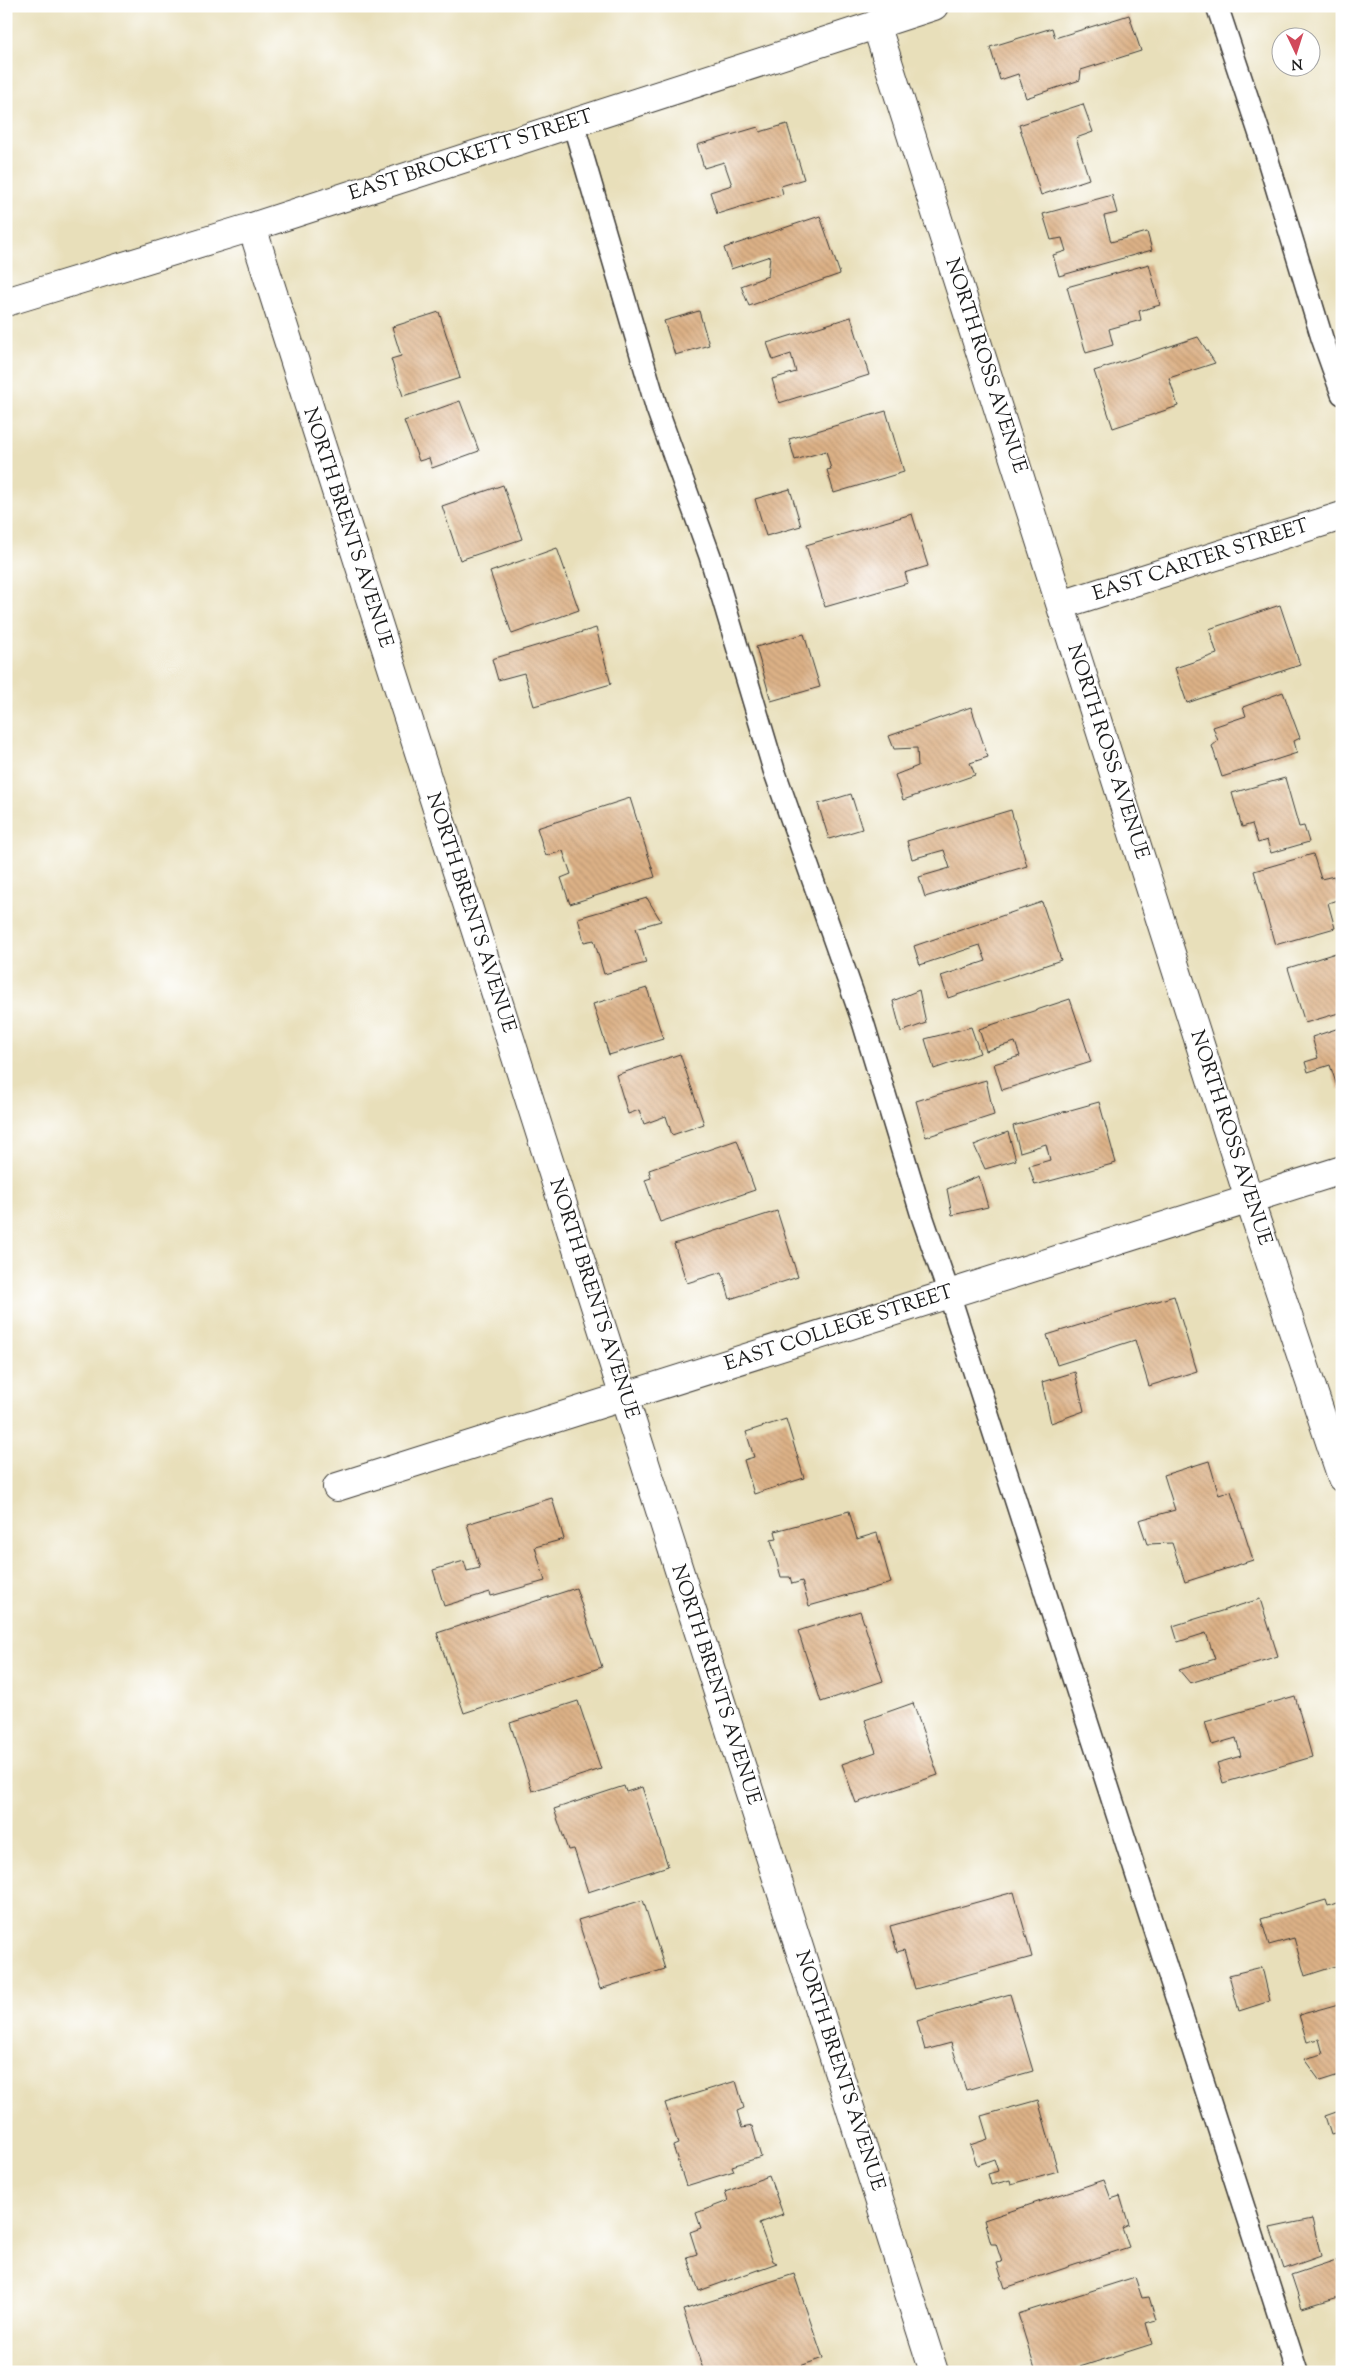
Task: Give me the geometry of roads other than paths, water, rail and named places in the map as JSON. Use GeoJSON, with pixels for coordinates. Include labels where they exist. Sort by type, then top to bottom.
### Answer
{"type":"FeatureCollection","features":[{"type":"Feature","properties":{"kind":"street","name":"EAST BROCKETT STREET"},"geometry":{"type":"LineString","coordinates":[[6,302],[252,227],[934,6]]}},
{"type":"Feature","properties":{"kind":"street","name":"NORTH ROSS AVENUE"},"geometry":{"type":"LineString","coordinates":[[876,24],[1249,1199],[1342,1478]]}},
{"type":"Feature","properties":{"kind":"street","name":"NORTH BRENTS AVENUE"},"geometry":{"type":"LineString","coordinates":[[252,227],[934,2372]]}},
{"type":"Feature","properties":{"kind":"street","name":"EAST CARTER STREET"},"geometry":{"type":"LineString","coordinates":[[1061,605],[1342,516]]}},
{"type":"Feature","properties":{"kind":"street","name":"EAST COLLEGE STREET"},"geometry":{"type":"LineString","coordinates":[[337,1487],[1342,1170]]}},
{"type":"Feature","properties":{"kind":"lane"},"geometry":{"type":"LineString","coordinates":[[1217,6],[1342,394]]}},
{"type":"Feature","properties":{"kind":"lane"},"geometry":{"type":"LineString","coordinates":[[573,122],[657,409],[710,556],[774,770],[863,1022],[922,1216],[949,1294],[1296,2372]]}}]}
